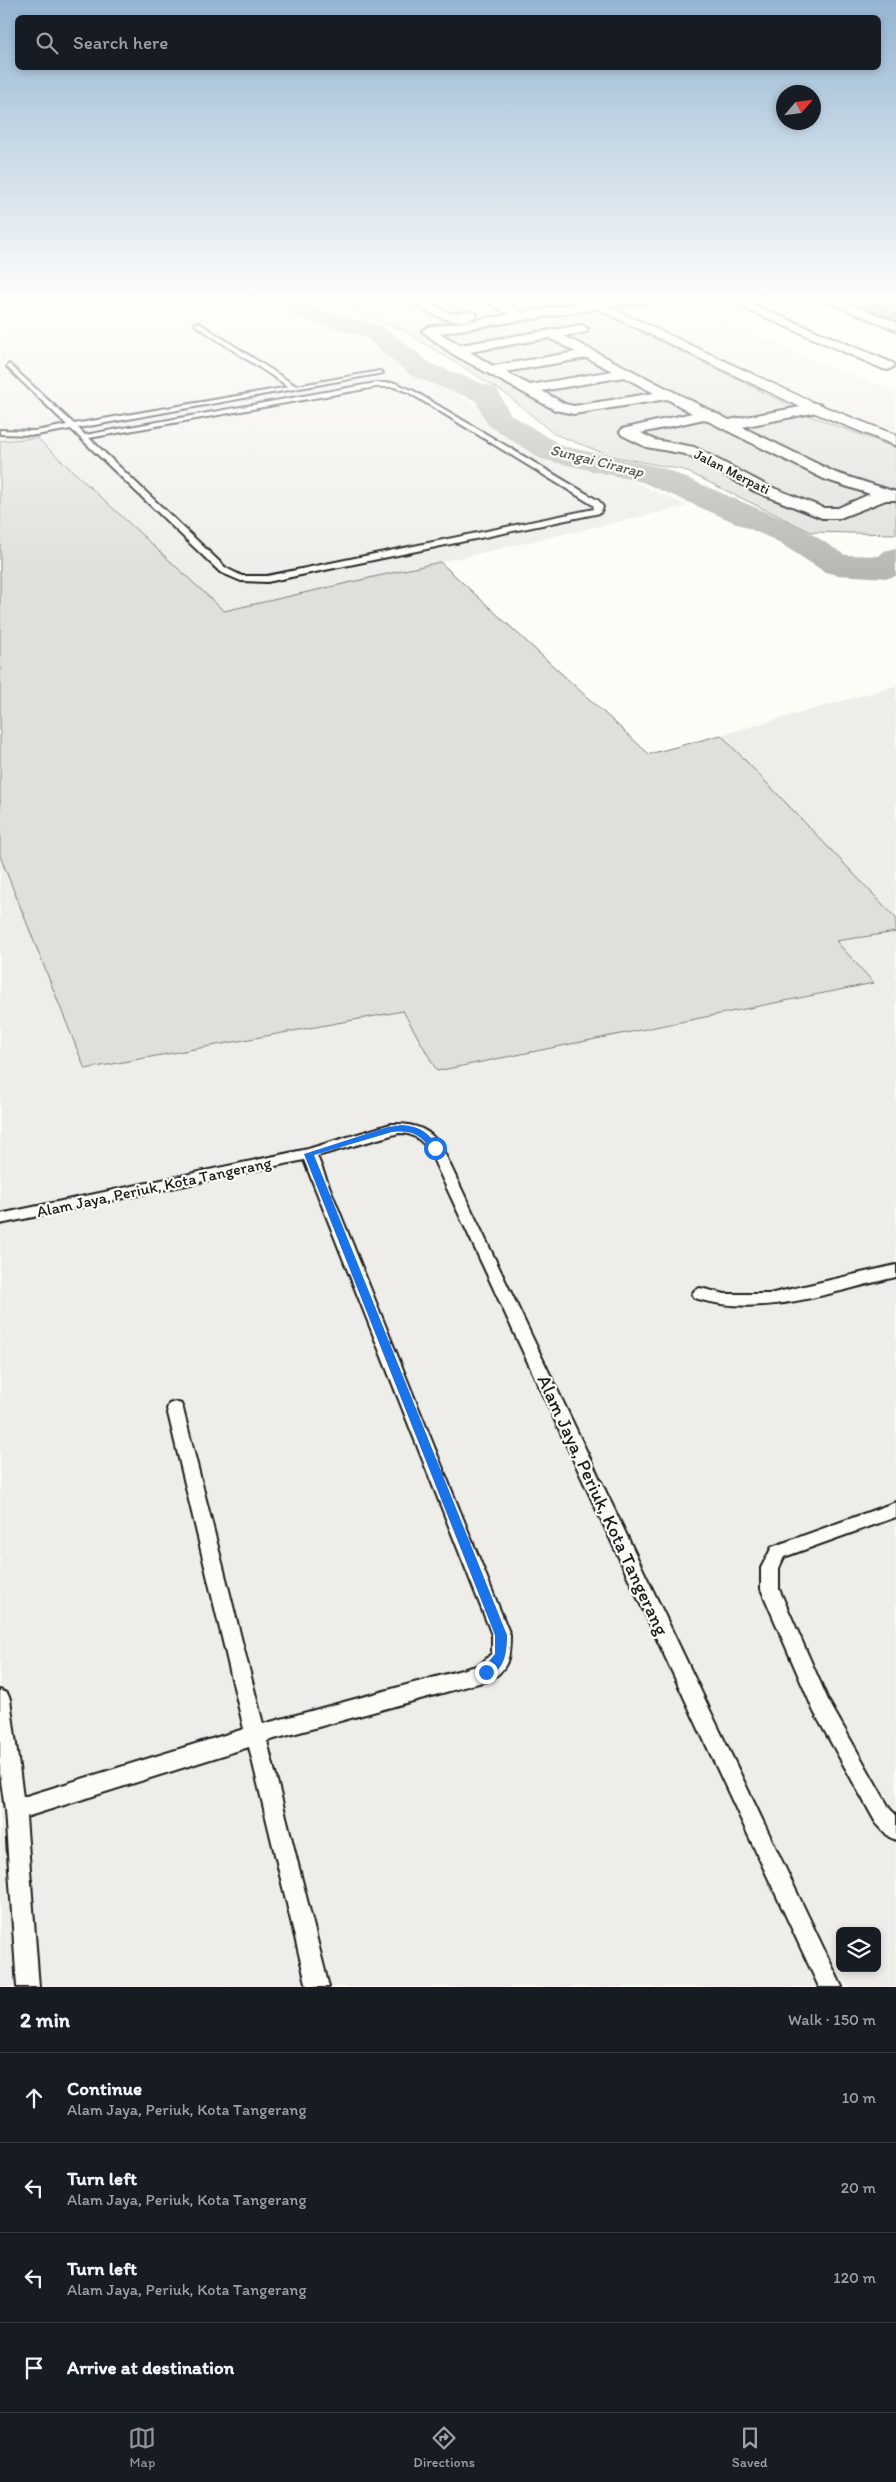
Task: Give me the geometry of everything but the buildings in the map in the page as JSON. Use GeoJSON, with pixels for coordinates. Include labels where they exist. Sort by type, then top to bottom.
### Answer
{"type":"FeatureCollection","features":[{"type":"Feature","properties":{"kind":"main road"},"geometry":{"type":"LineString","coordinates":[[780,391],[896,441]]}},
{"type":"Feature","properties":{"kind":"street"},"geometry":{"type":"LineString","coordinates":[[531,391],[560,408],[574,410],[668,395]]}},
{"type":"Feature","properties":{"kind":"street"},"geometry":{"type":"LineString","coordinates":[[660,391],[830,476],[890,496]]}},
{"type":"Feature","properties":{"kind":"street"},"geometry":{"type":"LineString","coordinates":[[727,425],[817,408]]}},
{"type":"Feature","properties":{"kind":"street","name":"Jalan Merpati"},"geometry":{"type":"LineString","coordinates":[[706,414],[626,432],[651,444],[689,450],[760,488],[822,513],[840,513],[890,496]]}},
{"type":"Feature","properties":{"kind":"lane"},"geometry":{"type":"LineString","coordinates":[[35,391],[223,570],[241,578],[267,579],[597,511],[599,507],[596,502],[407,391]]}},
{"type":"Feature","properties":{"kind":"lane"},"geometry":{"type":"LineString","coordinates":[[0,432],[36,432],[279,391]]}},
{"type":"Feature","properties":{"kind":"lane"},"geometry":{"type":"LineString","coordinates":[[83,437],[344,391]]}},
{"type":"Feature","properties":{"kind":"lane","name":"Alam Jaya, Periuk, Kota Tangerang"},"geometry":{"type":"LineString","coordinates":[[0,1219],[309,1154],[392,1129],[412,1129],[424,1134],[435,1148],[831,1987]]}},
{"type":"Feature","properties":{"kind":"lane"},"geometry":{"type":"LineString","coordinates":[[15,1810],[256,1735],[486,1672],[501,1656],[501,1635],[309,1154]]}},
{"type":"Feature","properties":{"kind":"lane"},"geometry":{"type":"LineString","coordinates":[[700,1294],[725,1300],[769,1300],[896,1271]]}},
{"type":"Feature","properties":{"kind":"lane"},"geometry":{"type":"LineString","coordinates":[[175,1409],[318,1987]]}},
{"type":"Feature","properties":{"kind":"lane"},"geometry":{"type":"LineString","coordinates":[[896,1509],[778,1552],[770,1568],[770,1589],[821,1706],[883,1816],[896,1830]]}},
{"type":"Feature","properties":{"kind":"lane"},"geometry":{"type":"LineString","coordinates":[[0,1698],[15,1810],[28,1987]]}},
{"type":"Feature","properties":{"kind":"shaded area"},"geometry":{"type":"Polygon","coordinates":[[[0,391],[451,391],[478,406],[497,432],[566,463],[615,473],[688,506],[224,611],[37,438],[0,441],[0,391]]]}},
{"type":"Feature","properties":{"kind":"shaded area"},"geometry":{"type":"Polygon","coordinates":[[[501,391],[760,391],[813,417],[896,448],[896,534],[811,532],[684,470],[611,456],[554,434],[501,391]]]}},
{"type":"Feature","properties":{"kind":"shaded area"},"geometry":{"type":"Polygon","coordinates":[[[760,391],[896,391],[896,448],[813,417],[760,391]]]}},
{"type":"Feature","properties":{"kind":"shaded area"},"geometry":{"type":"Polygon","coordinates":[[[37,438],[224,611],[440,562],[649,754],[721,735],[896,918],[896,932],[836,941],[874,983],[437,1071],[403,1011],[85,1069],[0,856],[0,441],[37,438]]]}},
{"type":"Feature","properties":{"kind":"shaded area"},"geometry":{"type":"Polygon","coordinates":[[[896,686],[896,918],[721,735],[896,686]]]}},
{"type":"Feature","properties":{"kind":"shaded area"},"geometry":{"type":"Polygon","coordinates":[[[0,856],[85,1069],[403,1011],[437,1071],[873,984],[836,941],[896,932],[896,1987],[0,1987],[0,856]]]}},
{"type":"Feature","properties":{"kind":"waterway","name":"Sungai Cirarap"},"geometry":{"type":"LineString","coordinates":[[476,391],[487,395],[498,419],[552,453],[652,475],[787,533],[837,565],[888,567],[896,558]]}},
{"type":"Feature","properties":{"kind":"route"},"geometry":{"type":"LineString","coordinates":[[435,1148],[424,1134],[412,1129],[402,1128],[392,1129],[309,1154],[501,1635],[501,1656],[486,1672]]}}]}
